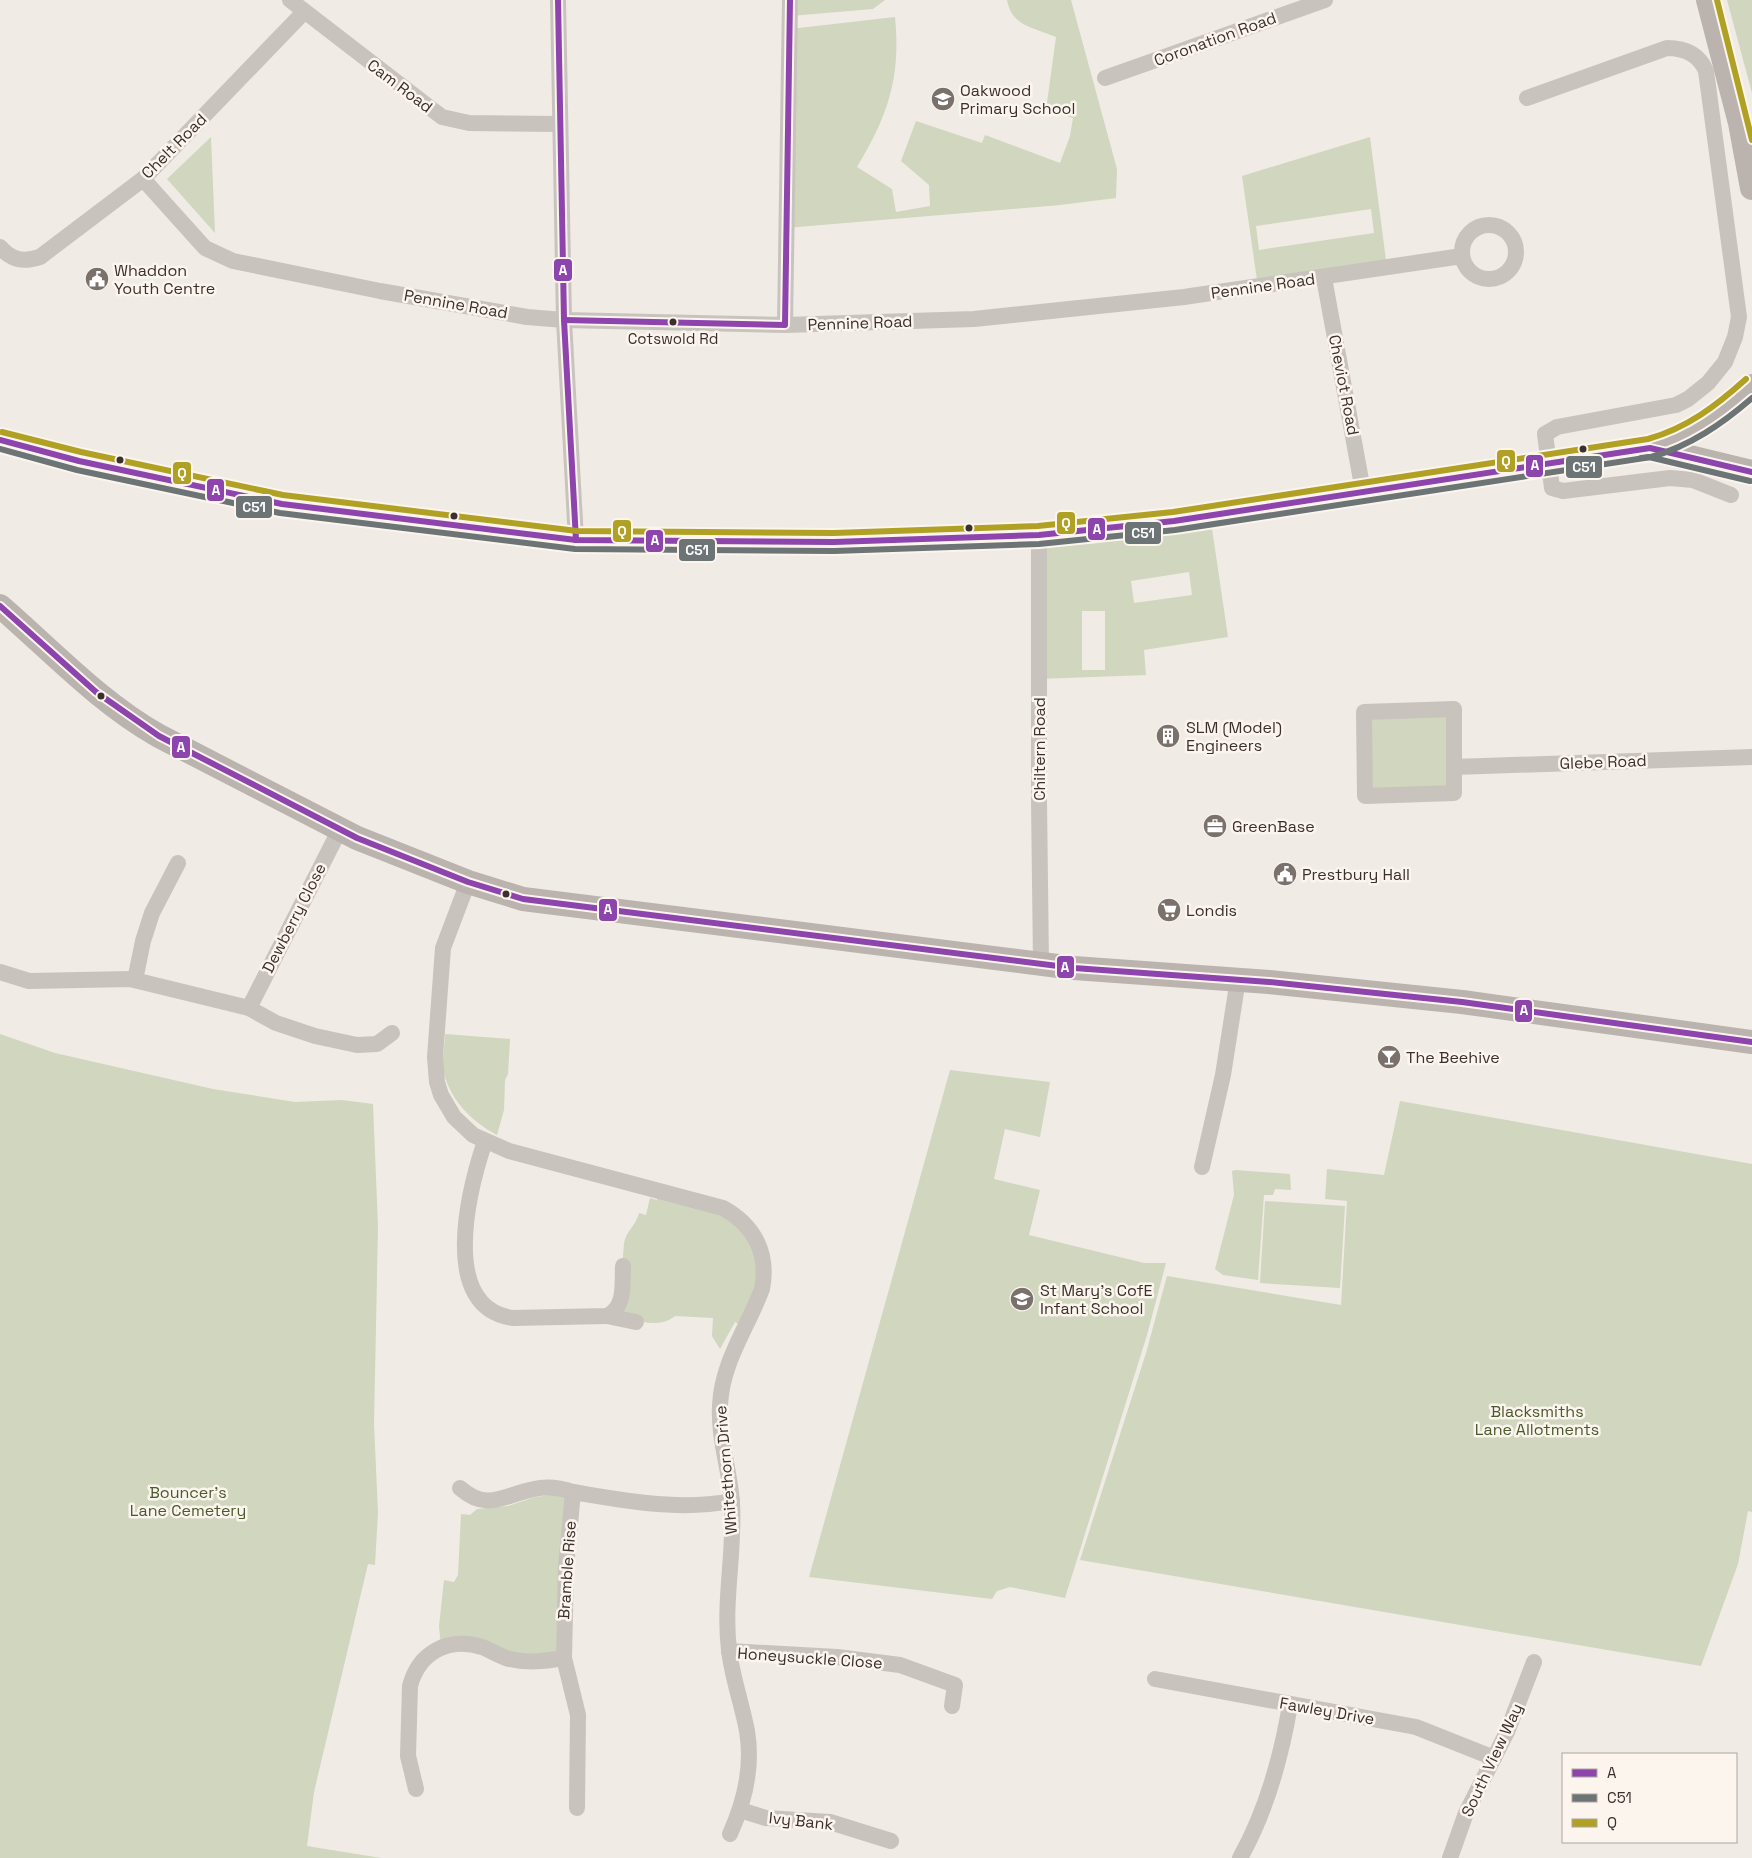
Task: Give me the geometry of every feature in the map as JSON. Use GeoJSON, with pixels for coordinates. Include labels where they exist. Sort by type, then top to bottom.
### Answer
{"type":"FeatureCollection","features":[{"type":"Feature","properties":{"kind":"main road"},"geometry":{"type":"LineString","coordinates":[[1708,0],[1740,123],[1752,188]]}},
{"type":"Feature","properties":{"kind":"main road"},"geometry":{"type":"LineString","coordinates":[[0,440],[79,461],[282,504],[576,540],[834,542],[1039,535],[1174,521],[1650,448],[1684,437],[1700,429],[1716,418],[1752,386]]}},
{"type":"Feature","properties":{"kind":"main road"},"geometry":{"type":"LineString","coordinates":[[1650,448],[1752,472]]}},
{"type":"Feature","properties":{"kind":"main road"},"geometry":{"type":"LineString","coordinates":[[0,606],[108,703],[131,720],[340,829],[468,882],[523,898],[1041,964],[1238,979],[1462,1002],[1752,1042]]}},
{"type":"Feature","properties":{"kind":"street","name":"Cam Road"},"geometry":{"type":"LineString","coordinates":[[290,0],[442,117],[469,123],[560,124]]}},
{"type":"Feature","properties":{"kind":"street"},"geometry":{"type":"LineString","coordinates":[[558,0],[564,320],[576,540]]}},
{"type":"Feature","properties":{"kind":"street"},"geometry":{"type":"LineString","coordinates":[[785,325],[790,0]]}},
{"type":"Feature","properties":{"kind":"street","name":"Coronation Road"},"geometry":{"type":"LineString","coordinates":[[1105,78],[1325,0]]}},
{"type":"Feature","properties":{"kind":"street","name":"Chelt Road"},"geometry":{"type":"LineString","coordinates":[[0,248],[15,259],[28,260],[40,257],[143,179],[304,12]]}},
{"type":"Feature","properties":{"kind":"street"},"geometry":{"type":"LineString","coordinates":[[1527,98],[1667,48],[1688,51],[1699,58],[1706,72],[1739,317],[1735,337],[1724,362],[1708,383],[1676,406],[1557,427],[1546,434],[1552,488],[1563,491],[1670,478],[1693,480],[1731,495]]}},
{"type":"Feature","properties":{"kind":"street","name":"Pennine Road"},"geometry":{"type":"LineString","coordinates":[[143,179],[205,248],[233,261],[390,293],[527,316],[564,320],[785,325],[974,319],[1056,312],[1324,278],[1462,256]]}},
{"type":"Feature","properties":{"kind":"street","name":"Cheviot Road"},"geometry":{"type":"LineString","coordinates":[[1324,278],[1363,491]]}},
{"type":"Feature","properties":{"kind":"street","name":"Chiltern Road"},"geometry":{"type":"LineString","coordinates":[[1039,535],[1038,801],[1041,964]]}},
{"type":"Feature","properties":{"kind":"street"},"geometry":{"type":"LineString","coordinates":[[1454,709],[1454,767],[1454,793],[1365,796],[1364,712],[1454,709]]}},
{"type":"Feature","properties":{"kind":"street","name":"Glebe Road"},"geometry":{"type":"LineString","coordinates":[[1454,767],[1752,757]]}},
{"type":"Feature","properties":{"kind":"street","name":"Dewberry Close"},"geometry":{"type":"LineString","coordinates":[[249,1008],[340,829]]}},
{"type":"Feature","properties":{"kind":"street"},"geometry":{"type":"LineString","coordinates":[[135,980],[143,941],[152,913],[178,863]]}},
{"type":"Feature","properties":{"kind":"street","name":"Whitethorn Drive"},"geometry":{"type":"LineString","coordinates":[[468,882],[443,948],[435,1070],[441,1095],[454,1117],[473,1135],[518,1153],[723,1208],[752,1231],[762,1254],[764,1277],[758,1300],[726,1369],[720,1405],[720,1437],[732,1501],[733,1550],[726,1608],[729,1651],[747,1733],[747,1775],[740,1810],[730,1834]]}},
{"type":"Feature","properties":{"kind":"street"},"geometry":{"type":"LineString","coordinates":[[0,972],[29,981],[135,980],[249,1008],[276,1023],[315,1036],[364,1046],[377,1044],[392,1033]]}},
{"type":"Feature","properties":{"kind":"street"},"geometry":{"type":"LineString","coordinates":[[1202,1167],[1223,1075],[1238,979]]}},
{"type":"Feature","properties":{"kind":"street"},"geometry":{"type":"LineString","coordinates":[[485,1141],[472,1186],[466,1231],[467,1277],[476,1298],[491,1312],[506,1317],[541,1319],[607,1316],[636,1322]]}},
{"type":"Feature","properties":{"kind":"street"},"geometry":{"type":"LineString","coordinates":[[607,1316],[613,1313],[620,1303],[623,1266]]}},
{"type":"Feature","properties":{"kind":"street"},"geometry":{"type":"LineString","coordinates":[[460,1488],[474,1498],[492,1501],[534,1488],[555,1488],[668,1506],[710,1505],[732,1501]]}},
{"type":"Feature","properties":{"kind":"street","name":"Bramble Rise"},"geometry":{"type":"LineString","coordinates":[[573,1492],[566,1576],[564,1658],[578,1715],[577,1808]]}},
{"type":"Feature","properties":{"kind":"street"},"geometry":{"type":"LineString","coordinates":[[416,1789],[408,1756],[410,1686],[413,1675],[426,1656],[441,1647],[457,1644],[482,1648],[507,1658],[522,1661],[564,1658]]}},
{"type":"Feature","properties":{"kind":"street","name":"Honeysuckle Close"},"geometry":{"type":"LineString","coordinates":[[729,1651],[837,1657],[900,1665],[955,1685],[952,1706]]}},
{"type":"Feature","properties":{"kind":"street","name":"South View Way"},"geometry":{"type":"LineString","coordinates":[[1450,1858],[1466,1813],[1494,1758],[1534,1662]]}},
{"type":"Feature","properties":{"kind":"street","name":"Fawley Drive"},"geometry":{"type":"LineString","coordinates":[[1155,1679],[1416,1727],[1494,1758]]}},
{"type":"Feature","properties":{"kind":"street"},"geometry":{"type":"LineString","coordinates":[[1240,1858],[1272,1784],[1283,1748],[1290,1705]]}},
{"type":"Feature","properties":{"kind":"street","name":"Ivy Bank"},"geometry":{"type":"LineString","coordinates":[[740,1810],[766,1818],[830,1822],[891,1841]]}},
{"type":"Feature","properties":{"kind":"green space"},"geometry":{"type":"Polygon","coordinates":[[[790,0],[885,0],[873,9],[790,16],[790,0]]]}},
{"type":"Feature","properties":{"kind":"green space"},"geometry":{"type":"Polygon","coordinates":[[[1007,0],[1071,0],[1117,169],[1116,198],[1060,205],[786,228],[790,29],[895,17],[896,59],[890,95],[877,130],[857,167],[892,189],[896,212],[930,206],[929,185],[901,161],[916,121],[982,143],[985,135],[1060,163],[1070,136],[1073,118],[1046,110],[1056,37],[1019,21],[1010,9],[1007,0]]]}},
{"type":"Feature","properties":{"kind":"green space"},"geometry":{"type":"Polygon","coordinates":[[[1727,0],[1752,0],[1752,93],[1727,0]]]}},
{"type":"Feature","properties":{"kind":"green space"},"geometry":{"type":"Polygon","coordinates":[[[211,137],[215,233],[167,179],[211,137]]]}},
{"type":"Feature","properties":{"kind":"green space"},"geometry":{"type":"Polygon","coordinates":[[[1370,137],[1387,268],[1258,287],[1242,176],[1370,137]],[[1371,209],[1256,226],[1259,250],[1374,233],[1371,209]]]}},
{"type":"Feature","properties":{"kind":"green space"},"geometry":{"type":"Polygon","coordinates":[[[1210,515],[1228,637],[1144,650],[1146,675],[1039,679],[1039,535],[1210,515]],[[1189,572],[1131,581],[1134,603],[1192,595],[1189,572]],[[1082,611],[1082,670],[1105,670],[1105,611],[1082,611]]]}},
{"type":"Feature","properties":{"kind":"green space"},"geometry":{"type":"Polygon","coordinates":[[[1454,709],[1454,793],[1365,796],[1364,712],[1454,709]]]}},
{"type":"Feature","properties":{"kind":"green space","name":"Bouncer's Lane Cemetery"},"geometry":{"type":"Polygon","coordinates":[[[0,1034],[55,1053],[213,1089],[295,1102],[342,1100],[373,1104],[378,1227],[374,1424],[378,1513],[375,1565],[368,1564],[314,1792],[307,1846],[381,1858],[0,1858],[0,1034]]]}},
{"type":"Feature","properties":{"kind":"green space"},"geometry":{"type":"Polygon","coordinates":[[[445,1034],[510,1039],[508,1074],[505,1080],[504,1110],[497,1135],[470,1116],[450,1090],[443,1069],[445,1034]]]}},
{"type":"Feature","properties":{"kind":"green space","name":"St Mary's CofE Infant School"},"geometry":{"type":"Polygon","coordinates":[[[950,1070],[1050,1082],[1040,1137],[1005,1129],[994,1179],[1040,1190],[1029,1235],[1144,1263],[1166,1263],[1147,1335],[1065,1598],[1010,1587],[997,1591],[992,1599],[809,1577],[950,1070]]]}},
{"type":"Feature","properties":{"kind":"green space","name":"Blacksmiths Lane Allotments"},"geometry":{"type":"Polygon","coordinates":[[[1400,1101],[1752,1164],[1752,1512],[1748,1511],[1738,1564],[1701,1666],[1080,1560],[1146,1353],[1167,1276],[1341,1305],[1347,1201],[1325,1199],[1327,1169],[1384,1175],[1400,1101]]]}},
{"type":"Feature","properties":{"kind":"green space"},"geometry":{"type":"Polygon","coordinates":[[[1232,1171],[1290,1174],[1291,1190],[1275,1189],[1273,1195],[1264,1195],[1258,1280],[1223,1275],[1215,1269],[1234,1195],[1232,1171]]]}},
{"type":"Feature","properties":{"kind":"green space"},"geometry":{"type":"Polygon","coordinates":[[[659,1192],[723,1208],[762,1254],[745,1328],[735,1322],[720,1349],[712,1336],[713,1318],[675,1316],[668,1320],[653,1323],[636,1321],[613,1313],[621,1287],[623,1253],[628,1232],[636,1222],[639,1213],[646,1215],[650,1198],[657,1200],[659,1192]]]}},
{"type":"Feature","properties":{"kind":"green space"},"geometry":{"type":"Polygon","coordinates":[[[1265,1201],[1345,1206],[1340,1288],[1260,1283],[1265,1201]]]}},
{"type":"Feature","properties":{"kind":"green space"},"geometry":{"type":"Polygon","coordinates":[[[573,1492],[564,1658],[441,1647],[439,1626],[444,1580],[454,1582],[458,1575],[461,1514],[470,1515],[477,1509],[508,1506],[535,1497],[573,1492]]]}},
{"type":"Feature","properties":{"kind":"transit line","name":"A"},"geometry":{"type":"LineString","coordinates":[[558,0],[564,320],[576,540]]}},
{"type":"Feature","properties":{"kind":"transit line","name":"A"},"geometry":{"type":"LineString","coordinates":[[564,320],[785,325],[790,0]]}},
{"type":"Feature","properties":{"kind":"transit line","name":"Q"},"geometry":{"type":"LineString","coordinates":[[1717,0],[1752,140]]}},
{"type":"Feature","properties":{"kind":"transit line","name":"Q"},"geometry":{"type":"LineString","coordinates":[[2,432],[81,452],[283,495],[577,531],[834,533],[1038,526],[1173,512],[1648,439],[1676,429],[1700,415],[1746,379]]}},
{"type":"Feature","properties":{"kind":"transit line","name":"C51"},"geometry":{"type":"LineString","coordinates":[[0,449],[77,470],[280,513],[575,549],[834,551],[1039,544],[1175,530],[1651,457],[1679,447],[1705,433],[1729,417],[1752,398]]}},
{"type":"Feature","properties":{"kind":"transit line","name":"A"},"geometry":{"type":"LineString","coordinates":[[0,440],[79,461],[282,504],[576,540],[834,542],[1039,535],[1174,521],[1650,448],[1752,472]]}},
{"type":"Feature","properties":{"kind":"transit line","name":"C51"},"geometry":{"type":"LineString","coordinates":[[1641,458],[1649,457],[1750,481]]}},
{"type":"Feature","properties":{"kind":"transit line","name":"A"},"geometry":{"type":"LineString","coordinates":[[0,606],[96,692],[159,736],[357,838],[468,882],[523,899],[1074,968],[1269,982],[1462,1002],[1752,1042]]}},
{"type":"Feature","properties":{"kind":"place","name":"Oakwood Primary School"},"geometry":{"type":"Point","coordinates":[943,99]}},
{"type":"Feature","properties":{"kind":"place","name":"Whaddon Youth Centre"},"geometry":{"type":"Point","coordinates":[97,279]}},
{"type":"Feature","properties":{"kind":"place","name":"Cotswold Rd"},"geometry":{"type":"Point","coordinates":[673,322]}},
{"type":"Feature","properties":{"kind":"place","name":"SLM (Model) Engineers"},"geometry":{"type":"Point","coordinates":[1168,736]}},
{"type":"Feature","properties":{"kind":"place","name":"GreenBase"},"geometry":{"type":"Point","coordinates":[1215,826]}},
{"type":"Feature","properties":{"kind":"place","name":"Prestbury Hall"},"geometry":{"type":"Point","coordinates":[1285,874]}},
{"type":"Feature","properties":{"kind":"place","name":"Londis"},"geometry":{"type":"Point","coordinates":[1169,910]}},
{"type":"Feature","properties":{"kind":"place","name":"The Beehive"},"geometry":{"type":"Point","coordinates":[1389,1057]}},
{"type":"Feature","properties":{"kind":"place","name":"St Mary's CofE Infant School"},"geometry":{"type":"Point","coordinates":[1022,1299]}}]}
